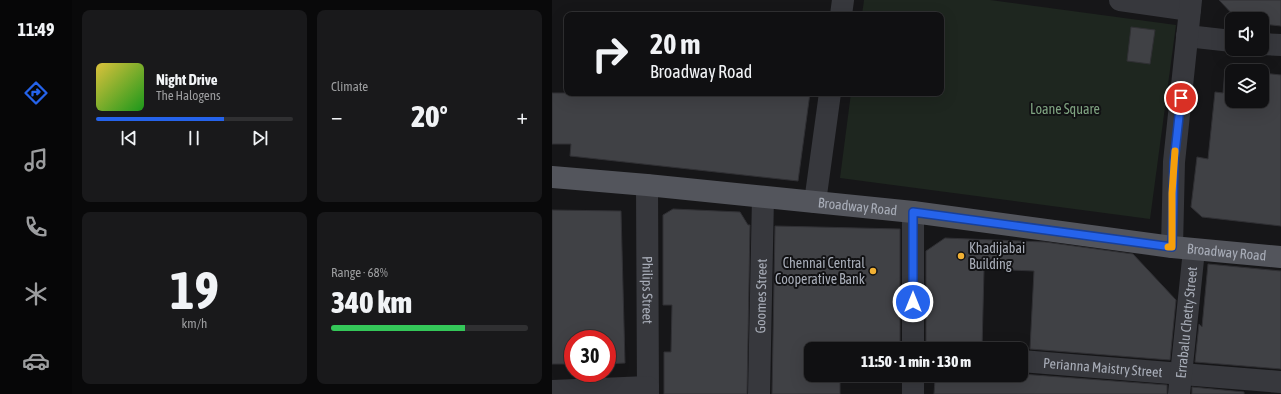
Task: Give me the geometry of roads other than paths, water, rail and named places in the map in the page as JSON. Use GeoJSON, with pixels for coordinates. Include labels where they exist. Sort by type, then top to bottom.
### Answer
{"type":"FeatureCollection","features":[{"type":"Feature","properties":{"kind":"main road","name":"Broadway Road"},"geometry":{"type":"LineString","coordinates":[[552,177],[647,185],[913,212],[1194,250],[1281,258]]}},
{"type":"Feature","properties":{"kind":"street"},"geometry":{"type":"LineString","coordinates":[[841,12],[843,0]]}},
{"type":"Feature","properties":{"kind":"street"},"geometry":{"type":"LineString","coordinates":[[1120,0],[1191,5],[1174,162],[1172,247]]}},
{"type":"Feature","properties":{"kind":"street"},"geometry":{"type":"LineString","coordinates":[[1187,36],[1225,40]]}},
{"type":"Feature","properties":{"kind":"street"},"geometry":{"type":"LineString","coordinates":[[1269,44],[1281,45]]}},
{"type":"Feature","properties":{"kind":"street"},"geometry":{"type":"LineString","coordinates":[[815,202],[830,96]]}},
{"type":"Feature","properties":{"kind":"street","name":"Philips Street"},"geometry":{"type":"LineString","coordinates":[[647,185],[648,391]]}},
{"type":"Feature","properties":{"kind":"street","name":"Goomes Street"},"geometry":{"type":"LineString","coordinates":[[759,394],[763,197]]}},
{"type":"Feature","properties":{"kind":"street"},"geometry":{"type":"LineString","coordinates":[[913,212],[913,342]]}},
{"type":"Feature","properties":{"kind":"street","name":"Errabalu Chetty Street"},"geometry":{"type":"LineString","coordinates":[[1179,383],[1194,250]]}},
{"type":"Feature","properties":{"kind":"street","name":"Perianna Maistry Street"},"geometry":{"type":"LineString","coordinates":[[1028,362],[1179,383],[1281,382]]}},
{"type":"Feature","properties":{"kind":"street"},"geometry":{"type":"LineString","coordinates":[[913,382],[913,394]]}},
{"type":"Feature","properties":{"kind":"street"},"geometry":{"type":"LineString","coordinates":[[552,391],[648,391]]}},
{"type":"Feature","properties":{"kind":"place","name":"Khadijabai Building"},"geometry":{"type":"Point","coordinates":[961,256]}},
{"type":"Feature","properties":{"kind":"place","name":"Chennai Central Cooperative Bank"},"geometry":{"type":"Point","coordinates":[873,271]}},
{"type":"Feature","properties":{"kind":"park label","name":"Loane Square"},"geometry":{"type":"Point","coordinates":[1065,109]}}]}
